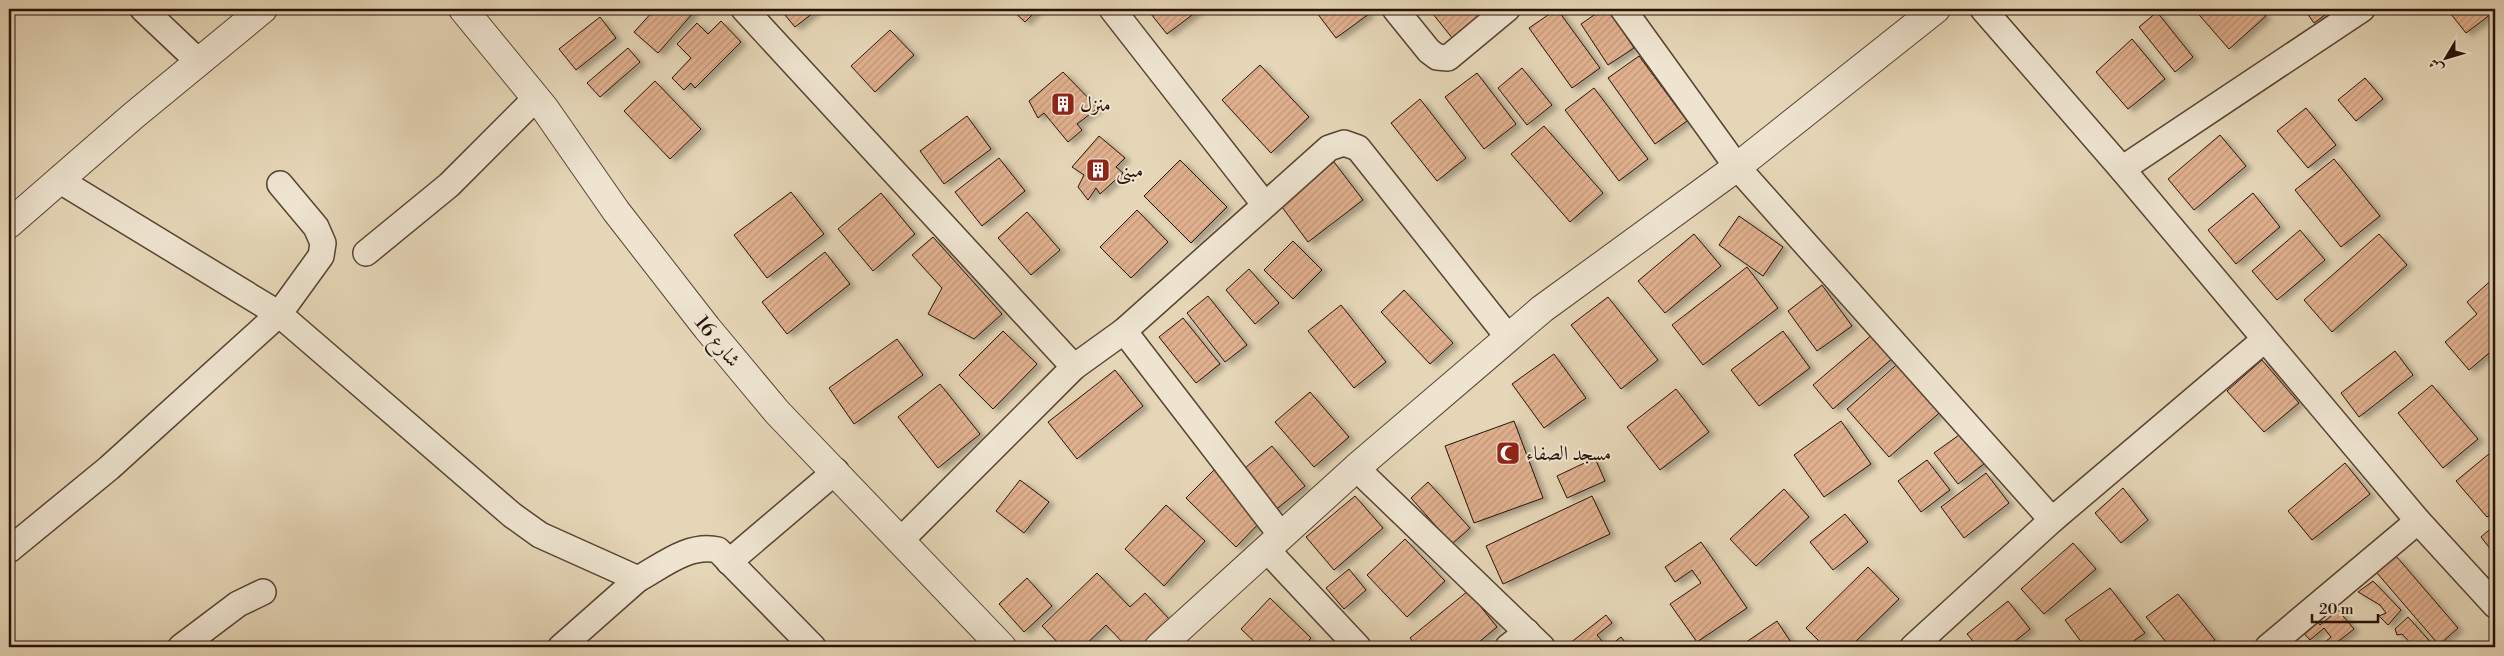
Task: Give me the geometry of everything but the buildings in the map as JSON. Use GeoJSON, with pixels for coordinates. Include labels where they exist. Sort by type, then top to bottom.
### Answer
{"type":"FeatureCollection","features":[{"type":"Feature","properties":{"kind":"street"},"geometry":{"type":"LineString","coordinates":[[143,9],[199,62]]}},
{"type":"Feature","properties":{"kind":"street"},"geometry":{"type":"LineString","coordinates":[[13,213],[59,180],[263,9]]}},
{"type":"Feature","properties":{"kind":"street","name":"شارع 16"},"geometry":{"type":"LineString","coordinates":[[463,9],[536,98],[616,211],[707,328],[777,412],[1002,647]]}},
{"type":"Feature","properties":{"kind":"street"},"geometry":{"type":"LineString","coordinates":[[744,9],[1074,367]]}},
{"type":"Feature","properties":{"kind":"street"},"geometry":{"type":"LineString","coordinates":[[1112,9],[1265,205]]}},
{"type":"Feature","properties":{"kind":"street"},"geometry":{"type":"LineString","coordinates":[[1395,9],[1429,51],[1437,57],[1448,58],[1507,9]]}},
{"type":"Feature","properties":{"kind":"street"},"geometry":{"type":"LineString","coordinates":[[1622,9],[1737,167],[2052,520]]}},
{"type":"Feature","properties":{"kind":"street"},"geometry":{"type":"LineString","coordinates":[[1159,647],[1356,468],[1542,308],[1737,167],[1936,9]]}},
{"type":"Feature","properties":{"kind":"street"},"geometry":{"type":"LineString","coordinates":[[1983,9],[2122,169],[2418,521],[2495,605]]}},
{"type":"Feature","properties":{"kind":"street"},"geometry":{"type":"LineString","coordinates":[[2122,169],[2362,9]]}},
{"type":"Feature","properties":{"kind":"street"},"geometry":{"type":"LineString","coordinates":[[366,253],[449,185],[536,98]]}},
{"type":"Feature","properties":{"kind":"street"},"geometry":{"type":"LineString","coordinates":[[900,541],[1074,367],[1124,330],[1329,148],[1344,143],[1358,148],[1508,338]]}},
{"type":"Feature","properties":{"kind":"street"},"geometry":{"type":"LineString","coordinates":[[59,180],[279,314],[512,515],[540,534],[638,579]]}},
{"type":"Feature","properties":{"kind":"street"},"geometry":{"type":"LineString","coordinates":[[9,550],[109,468],[279,314],[321,256],[323,243],[316,227],[280,184]]}},
{"type":"Feature","properties":{"kind":"street"},"geometry":{"type":"LineString","coordinates":[[1124,330],[1274,543],[1358,647]]}},
{"type":"Feature","properties":{"kind":"street"},"geometry":{"type":"LineString","coordinates":[[1913,647],[2052,520],[2264,340]]}},
{"type":"Feature","properties":{"kind":"street"},"geometry":{"type":"LineString","coordinates":[[1356,468],[1535,640]]}},
{"type":"Feature","properties":{"kind":"street"},"geometry":{"type":"LineString","coordinates":[[729,562],[836,472]]}},
{"type":"Feature","properties":{"kind":"street"},"geometry":{"type":"LineString","coordinates":[[2268,647],[2418,521]]}},
{"type":"Feature","properties":{"kind":"street"},"geometry":{"type":"LineString","coordinates":[[561,647],[638,579],[692,550],[705,547],[718,550],[813,647]]}},
{"type":"Feature","properties":{"kind":"street"},"geometry":{"type":"LineString","coordinates":[[181,647],[238,604],[263,592]]}},
{"type":"Feature","properties":{"kind":"street"},"geometry":{"type":"LineString","coordinates":[[1508,647],[1535,640]]}},
{"type":"Feature","properties":{"kind":"place","name":"منزل"},"geometry":{"type":"Point","coordinates":[1063,104]}},
{"type":"Feature","properties":{"kind":"place","name":"مبنى"},"geometry":{"type":"Point","coordinates":[1098,170]}},
{"type":"Feature","properties":{"kind":"place","name":"مسجد الصفاء"},"geometry":{"type":"Point","coordinates":[1508,453]}}]}
